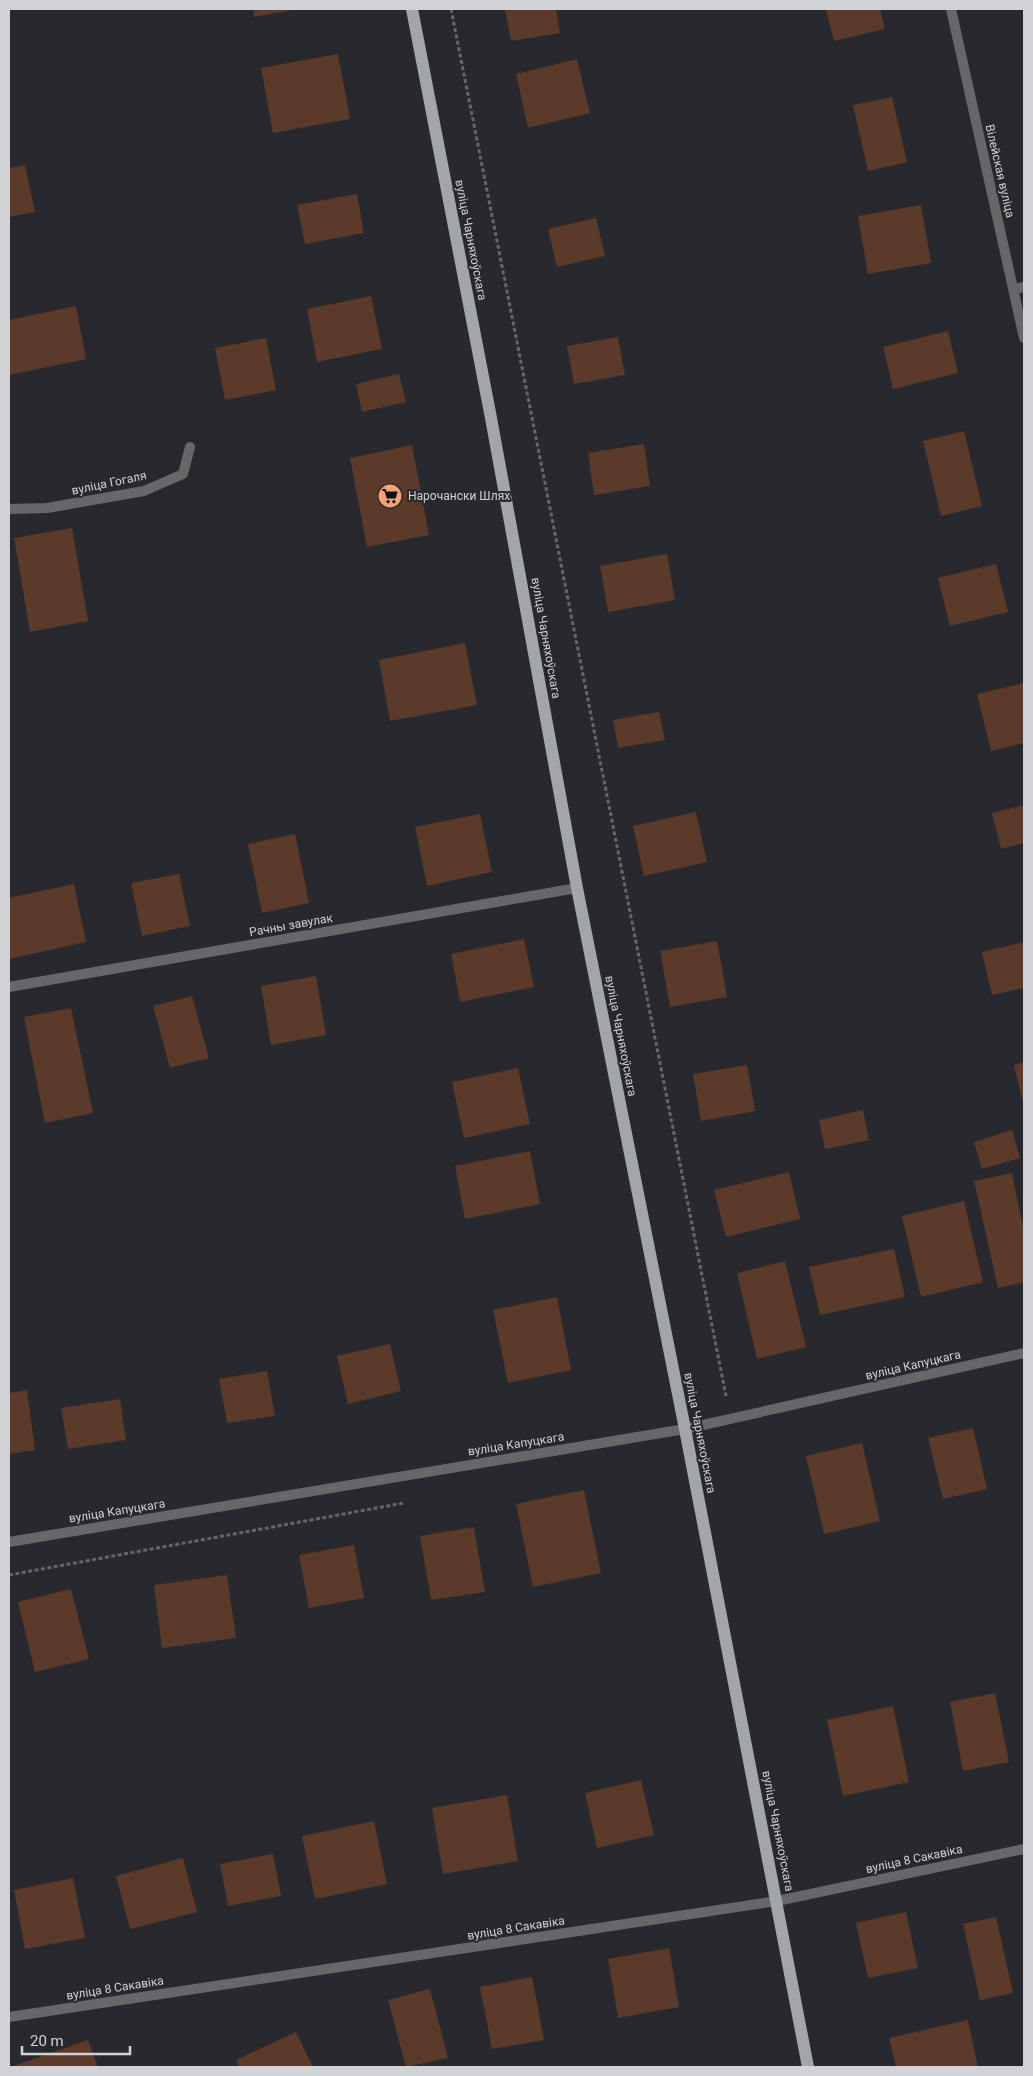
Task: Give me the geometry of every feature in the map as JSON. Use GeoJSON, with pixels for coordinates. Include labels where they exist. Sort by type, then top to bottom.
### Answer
{"type":"FeatureCollection","features":[{"type":"Feature","properties":{"kind":"main road","name":"вуліца Чарняхоўскага"},"geometry":{"type":"LineString","coordinates":[[412,9],[493,428],[577,888],[685,1429],[808,2067]]}},
{"type":"Feature","properties":{"kind":"street","name":"Вілейская вуліца"},"geometry":{"type":"LineString","coordinates":[[951,9],[1019,288],[1024,338]]}},
{"type":"Feature","properties":{"kind":"street","name":"вуліца Гогаля"},"geometry":{"type":"LineString","coordinates":[[9,509],[47,508],[144,491],[183,474],[190,447]]}},
{"type":"Feature","properties":{"kind":"street","name":"Рачны завулак"},"geometry":{"type":"LineString","coordinates":[[9,987],[577,888]]}},
{"type":"Feature","properties":{"kind":"street","name":"вуліца Капуцкага"},"geometry":{"type":"LineString","coordinates":[[9,1542],[685,1429],[1024,1353]]}},
{"type":"Feature","properties":{"kind":"street","name":"вуліца 8 Сакавіка"},"geometry":{"type":"LineString","coordinates":[[9,2017],[777,1901],[1024,1849]]}},
{"type":"Feature","properties":{"kind":"path"},"geometry":{"type":"LineString","coordinates":[[451,9],[731,1418]]}},
{"type":"Feature","properties":{"kind":"path"},"geometry":{"type":"LineString","coordinates":[[9,1575],[407,1502]]}},
{"type":"Feature","properties":{"kind":"building"},"geometry":{"type":"Polygon","coordinates":[[[253,9],[292,9],[292,10],[254,17],[253,9]]]}},
{"type":"Feature","properties":{"kind":"building"},"geometry":{"type":"Polygon","coordinates":[[[505,9],[556,9],[560,33],[511,41],[505,9]]]}},
{"type":"Feature","properties":{"kind":"building"},"geometry":{"type":"Polygon","coordinates":[[[826,9],[880,9],[885,29],[834,41],[826,9]]]}},
{"type":"Feature","properties":{"kind":"building"},"geometry":{"type":"Polygon","coordinates":[[[338,54],[350,119],[273,133],[261,68],[338,54]]]}},
{"type":"Feature","properties":{"kind":"building"},"geometry":{"type":"Polygon","coordinates":[[[577,59],[590,113],[528,128],[516,74],[577,59]]]}},
{"type":"Feature","properties":{"kind":"building"},"geometry":{"type":"Polygon","coordinates":[[[892,97],[907,162],[868,171],[853,105],[892,97]]]}},
{"type":"Feature","properties":{"kind":"building"},"geometry":{"type":"Polygon","coordinates":[[[25,165],[35,212],[9,217],[9,168],[25,165]]]}},
{"type":"Feature","properties":{"kind":"building"},"geometry":{"type":"Polygon","coordinates":[[[357,194],[364,233],[305,244],[297,205],[357,194]]]}},
{"type":"Feature","properties":{"kind":"building"},"geometry":{"type":"Polygon","coordinates":[[[921,205],[931,263],[868,274],[858,216],[921,205]]]}},
{"type":"Feature","properties":{"kind":"building"},"geometry":{"type":"Polygon","coordinates":[[[596,218],[605,256],[557,267],[548,229],[596,218]]]}},
{"type":"Feature","properties":{"kind":"building"},"geometry":{"type":"Polygon","coordinates":[[[371,296],[382,349],[317,362],[307,309],[371,296]]]}},
{"type":"Feature","properties":{"kind":"building"},"geometry":{"type":"Polygon","coordinates":[[[76,306],[86,359],[9,375],[9,320],[76,306]]]}},
{"type":"Feature","properties":{"kind":"building"},"geometry":{"type":"Polygon","coordinates":[[[948,331],[958,373],[893,389],[883,347],[948,331]]]}},
{"type":"Feature","properties":{"kind":"building"},"geometry":{"type":"Polygon","coordinates":[[[618,337],[625,375],[574,384],[567,346],[618,337]]]}},
{"type":"Feature","properties":{"kind":"building"},"geometry":{"type":"Polygon","coordinates":[[[266,338],[276,390],[225,400],[215,348],[266,338]]]}},
{"type":"Feature","properties":{"kind":"building"},"geometry":{"type":"Polygon","coordinates":[[[399,374],[406,402],[362,412],[356,384],[399,374]]]}},
{"type":"Feature","properties":{"kind":"building"},"geometry":{"type":"Polygon","coordinates":[[[964,431],[982,506],[941,516],[923,441],[964,431]]]}},
{"type":"Feature","properties":{"kind":"building"},"geometry":{"type":"Polygon","coordinates":[[[644,444],[650,486],[594,495],[588,453],[644,444]]]}},
{"type":"Feature","properties":{"kind":"building","name":"Нарочански Шлях"},"geometry":{"type":"Polygon","coordinates":[[[412,445],[429,535],[367,547],[350,458],[412,445]]]}},
{"type":"Feature","properties":{"kind":"building"},"geometry":{"type":"Polygon","coordinates":[[[72,528],[88,621],[30,632],[14,538],[72,528]]]}},
{"type":"Feature","properties":{"kind":"building"},"geometry":{"type":"Polygon","coordinates":[[[667,554],[675,600],[608,612],[600,566],[667,554]]]}},
{"type":"Feature","properties":{"kind":"building"},"geometry":{"type":"Polygon","coordinates":[[[996,564],[1008,612],[950,626],[938,578],[996,564]]]}},
{"type":"Feature","properties":{"kind":"building"},"geometry":{"type":"Polygon","coordinates":[[[465,643],[477,705],[390,721],[379,660],[465,643]]]}},
{"type":"Feature","properties":{"kind":"building"},"geometry":{"type":"Polygon","coordinates":[[[1024,683],[1024,743],[991,751],[977,694],[1024,683]]]}},
{"type":"Feature","properties":{"kind":"building"},"geometry":{"type":"Polygon","coordinates":[[[659,712],[665,740],[618,748],[613,720],[659,712]]]}},
{"type":"Feature","properties":{"kind":"building"},"geometry":{"type":"Polygon","coordinates":[[[1024,805],[1024,843],[1001,849],[992,813],[1024,805]]]}},
{"type":"Feature","properties":{"kind":"building"},"geometry":{"type":"Polygon","coordinates":[[[696,812],[707,862],[644,876],[633,826],[696,812]]]}},
{"type":"Feature","properties":{"kind":"building"},"geometry":{"type":"Polygon","coordinates":[[[480,814],[492,872],[427,886],[415,827],[480,814]]]}},
{"type":"Feature","properties":{"kind":"building"},"geometry":{"type":"Polygon","coordinates":[[[295,834],[309,903],[262,913],[248,844],[295,834]]]}},
{"type":"Feature","properties":{"kind":"building"},"geometry":{"type":"Polygon","coordinates":[[[179,874],[190,926],[142,936],[131,883],[179,874]]]}},
{"type":"Feature","properties":{"kind":"building"},"geometry":{"type":"Polygon","coordinates":[[[74,884],[86,942],[9,959],[9,898],[74,884]]]}},
{"type":"Feature","properties":{"kind":"building"},"geometry":{"type":"Polygon","coordinates":[[[524,939],[534,987],[460,1002],[451,954],[524,939]]]}},
{"type":"Feature","properties":{"kind":"building"},"geometry":{"type":"Polygon","coordinates":[[[717,941],[727,997],[670,1007],[660,951],[717,941]]]}},
{"type":"Feature","properties":{"kind":"building"},"geometry":{"type":"Polygon","coordinates":[[[1024,942],[1024,988],[992,995],[982,952],[1024,942]]]}},
{"type":"Feature","properties":{"kind":"building"},"geometry":{"type":"Polygon","coordinates":[[[316,976],[326,1035],[271,1045],[261,986],[316,976]]]}},
{"type":"Feature","properties":{"kind":"building"},"geometry":{"type":"Polygon","coordinates":[[[192,996],[209,1058],[170,1068],[153,1006],[192,996]]]}},
{"type":"Feature","properties":{"kind":"building"},"geometry":{"type":"Polygon","coordinates":[[[71,1008],[93,1113],[45,1123],[24,1017],[71,1008]]]}},
{"type":"Feature","properties":{"kind":"building"},"geometry":{"type":"Polygon","coordinates":[[[1024,1062],[1024,1106],[1014,1065],[1024,1062]]]}},
{"type":"Feature","properties":{"kind":"building"},"geometry":{"type":"Polygon","coordinates":[[[747,1065],[755,1111],[701,1121],[693,1074],[747,1065]]]}},
{"type":"Feature","properties":{"kind":"building"},"geometry":{"type":"Polygon","coordinates":[[[518,1068],[530,1124],[464,1138],[452,1082],[518,1068]]]}},
{"type":"Feature","properties":{"kind":"building"},"geometry":{"type":"Polygon","coordinates":[[[863,1110],[869,1140],[825,1149],[819,1120],[863,1110]]]}},
{"type":"Feature","properties":{"kind":"building"},"geometry":{"type":"Polygon","coordinates":[[[1012,1130],[1020,1158],[982,1169],[974,1142],[1012,1130]]]}},
{"type":"Feature","properties":{"kind":"building"},"geometry":{"type":"Polygon","coordinates":[[[530,1151],[540,1204],[465,1219],[455,1166],[530,1151]]]}},
{"type":"Feature","properties":{"kind":"building"},"geometry":{"type":"Polygon","coordinates":[[[789,1172],[800,1219],[726,1237],[714,1190],[789,1172]]]}},
{"type":"Feature","properties":{"kind":"building"},"geometry":{"type":"Polygon","coordinates":[[[1012,1173],[1024,1232],[1024,1282],[998,1288],[974,1181],[1012,1173]]]}},
{"type":"Feature","properties":{"kind":"building"},"geometry":{"type":"Polygon","coordinates":[[[964,1201],[983,1282],[921,1297],[902,1216],[964,1201]]]}},
{"type":"Feature","properties":{"kind":"building"},"geometry":{"type":"Polygon","coordinates":[[[894,1249],[905,1297],[820,1315],[809,1267],[894,1249]]]}},
{"type":"Feature","properties":{"kind":"building"},"geometry":{"type":"Polygon","coordinates":[[[785,1261],[806,1347],[757,1359],[737,1273],[785,1261]]]}},
{"type":"Feature","properties":{"kind":"building"},"geometry":{"type":"Polygon","coordinates":[[[557,1297],[571,1370],[508,1383],[493,1310],[557,1297]]]}},
{"type":"Feature","properties":{"kind":"building"},"geometry":{"type":"Polygon","coordinates":[[[390,1344],[401,1391],[348,1404],[337,1356],[390,1344]]]}},
{"type":"Feature","properties":{"kind":"building"},"geometry":{"type":"Polygon","coordinates":[[[267,1371],[275,1416],[227,1423],[219,1379],[267,1371]]]}},
{"type":"Feature","properties":{"kind":"building"},"geometry":{"type":"Polygon","coordinates":[[[27,1390],[35,1450],[9,1454],[9,1393],[27,1390]]]}},
{"type":"Feature","properties":{"kind":"building"},"geometry":{"type":"Polygon","coordinates":[[[120,1399],[126,1440],[68,1449],[61,1408],[120,1399]]]}},
{"type":"Feature","properties":{"kind":"building"},"geometry":{"type":"Polygon","coordinates":[[[973,1428],[987,1489],[943,1499],[928,1438],[973,1428]]]}},
{"type":"Feature","properties":{"kind":"building"},"geometry":{"type":"Polygon","coordinates":[[[862,1443],[880,1521],[824,1534],[806,1456],[862,1443]]]}},
{"type":"Feature","properties":{"kind":"building"},"geometry":{"type":"Polygon","coordinates":[[[584,1490],[601,1573],[533,1587],[516,1504],[584,1490]]]}},
{"type":"Feature","properties":{"kind":"building"},"geometry":{"type":"Polygon","coordinates":[[[474,1527],[485,1592],[431,1600],[420,1536],[474,1527]]]}},
{"type":"Feature","properties":{"kind":"building"},"geometry":{"type":"Polygon","coordinates":[[[354,1545],[364,1598],[309,1608],[299,1555],[354,1545]]]}},
{"type":"Feature","properties":{"kind":"building"},"geometry":{"type":"Polygon","coordinates":[[[227,1575],[236,1638],[162,1648],[154,1585],[227,1575]]]}},
{"type":"Feature","properties":{"kind":"building"},"geometry":{"type":"Polygon","coordinates":[[[71,1589],[89,1659],[35,1672],[18,1602],[71,1589]]]}},
{"type":"Feature","properties":{"kind":"building"},"geometry":{"type":"Polygon","coordinates":[[[995,1693],[1009,1762],[963,1771],[950,1702],[995,1693]]]}},
{"type":"Feature","properties":{"kind":"building"},"geometry":{"type":"Polygon","coordinates":[[[893,1706],[909,1782],[843,1796],[827,1720],[893,1706]]]}},
{"type":"Feature","properties":{"kind":"building"},"geometry":{"type":"Polygon","coordinates":[[[641,1780],[654,1835],[597,1848],[585,1793],[641,1780]]]}},
{"type":"Feature","properties":{"kind":"building"},"geometry":{"type":"Polygon","coordinates":[[[507,1795],[518,1861],[443,1874],[432,1808],[507,1795]]]}},
{"type":"Feature","properties":{"kind":"building"},"geometry":{"type":"Polygon","coordinates":[[[374,1821],[387,1884],[315,1899],[302,1836],[374,1821]]]}},
{"type":"Feature","properties":{"kind":"building"},"geometry":{"type":"Polygon","coordinates":[[[273,1854],[281,1896],[228,1906],[220,1864],[273,1854]]]}},
{"type":"Feature","properties":{"kind":"building"},"geometry":{"type":"Polygon","coordinates":[[[183,1858],[197,1912],[130,1929],[116,1876],[183,1858]]]}},
{"type":"Feature","properties":{"kind":"building"},"geometry":{"type":"Polygon","coordinates":[[[73,1878],[85,1938],[25,1949],[14,1890],[73,1878]]]}},
{"type":"Feature","properties":{"kind":"building"},"geometry":{"type":"Polygon","coordinates":[[[906,1912],[918,1968],[868,1978],[856,1923],[906,1912]]]}},
{"type":"Feature","properties":{"kind":"building"},"geometry":{"type":"Polygon","coordinates":[[[996,1917],[1013,1993],[980,2000],[963,1924],[996,1917]]]}},
{"type":"Feature","properties":{"kind":"building"},"geometry":{"type":"Polygon","coordinates":[[[669,1948],[679,2007],[618,2018],[608,1959],[669,1948]]]}},
{"type":"Feature","properties":{"kind":"building"},"geometry":{"type":"Polygon","coordinates":[[[532,1977],[544,2040],[492,2049],[480,1987],[532,1977]]]}},
{"type":"Feature","properties":{"kind":"building"},"geometry":{"type":"Polygon","coordinates":[[[430,1989],[448,2058],[406,2067],[388,2000],[430,1989]]]}},
{"type":"Feature","properties":{"kind":"building"},"geometry":{"type":"Polygon","coordinates":[[[968,2020],[978,2067],[896,2067],[889,2038],[968,2020]]]}},
{"type":"Feature","properties":{"kind":"building"},"geometry":{"type":"Polygon","coordinates":[[[296,2032],[313,2067],[239,2067],[236,2060],[296,2032]]]}},
{"type":"Feature","properties":{"kind":"building"},"geometry":{"type":"Polygon","coordinates":[[[88,2040],[98,2067],[11,2067],[88,2040]]]}},
{"type":"Feature","properties":{"kind":"place","name":"Нарочански Шлях"},"geometry":{"type":"Point","coordinates":[390,496]}}]}
